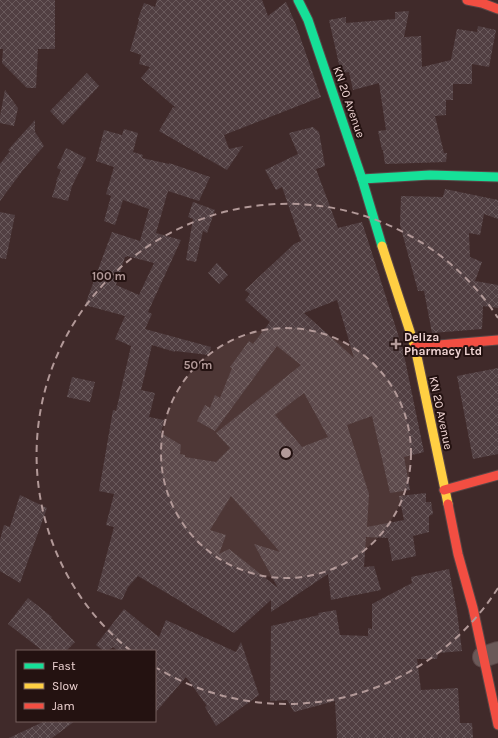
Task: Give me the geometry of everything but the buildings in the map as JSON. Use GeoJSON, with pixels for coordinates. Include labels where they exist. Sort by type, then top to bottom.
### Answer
{"type":"FeatureCollection","features":[{"type":"Feature","properties":{"kind":"street"},"geometry":{"type":"LineString","coordinates":[[467,0],[482,3],[498,9]]}},
{"type":"Feature","properties":{"kind":"street"},"geometry":{"type":"LineString","coordinates":[[299,1],[311,1]]}},
{"type":"Feature","properties":{"kind":"street","name":"KN 20 Avenue"},"geometry":{"type":"LineString","coordinates":[[299,1],[308,20],[362,179],[415,347],[458,554],[473,608],[491,654],[498,725]]}},
{"type":"Feature","properties":{"kind":"street"},"geometry":{"type":"LineString","coordinates":[[362,179],[399,175],[498,177]]}},
{"type":"Feature","properties":{"kind":"street"},"geometry":{"type":"LineString","coordinates":[[415,347],[498,340]]}},
{"type":"Feature","properties":{"kind":"street"},"geometry":{"type":"LineString","coordinates":[[444,490],[498,475]]}},
{"type":"Feature","properties":{"kind":"traffic: fast"},"geometry":{"type":"LineString","coordinates":[[298,0],[308,20],[362,179],[382,246]]}},
{"type":"Feature","properties":{"kind":"traffic: fast"},"geometry":{"type":"LineString","coordinates":[[362,179],[430,175],[498,177]]}},
{"type":"Feature","properties":{"kind":"traffic: slow"},"geometry":{"type":"LineString","coordinates":[[382,246],[415,347],[448,504]]}},
{"type":"Feature","properties":{"kind":"traffic: jam"},"geometry":{"type":"LineString","coordinates":[[467,0],[482,3],[498,9]]}},
{"type":"Feature","properties":{"kind":"traffic: jam"},"geometry":{"type":"LineString","coordinates":[[415,347],[498,340]]}},
{"type":"Feature","properties":{"kind":"traffic: jam"},"geometry":{"type":"LineString","coordinates":[[444,490],[498,475]]}},
{"type":"Feature","properties":{"kind":"traffic: jam"},"geometry":{"type":"LineString","coordinates":[[448,504],[458,554],[473,608],[498,725]]}},
{"type":"Feature","properties":{"kind":"place","name":"Deliza Pharmacy Ltd"},"geometry":{"type":"Point","coordinates":[396,344]}}]}
